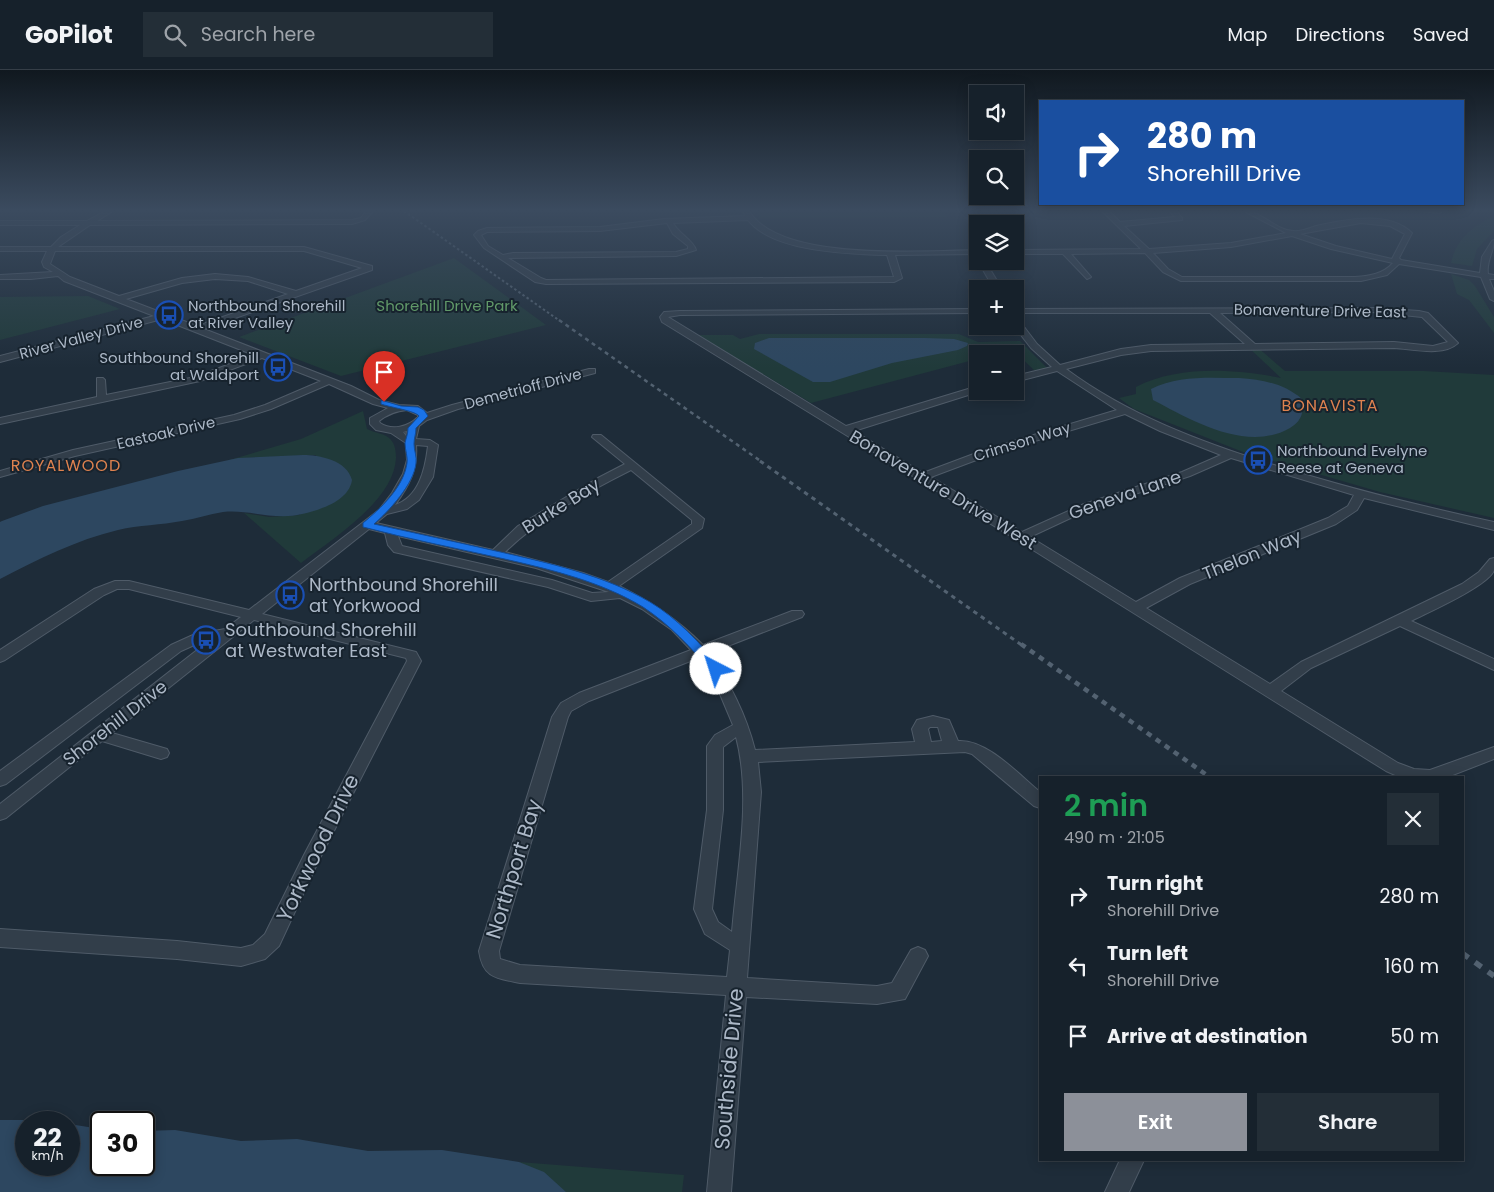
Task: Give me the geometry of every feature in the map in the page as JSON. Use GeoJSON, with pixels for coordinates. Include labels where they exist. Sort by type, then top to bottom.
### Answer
{"type":"FeatureCollection","features":[{"type":"Feature","properties":{"kind":"street"},"geometry":{"type":"LineString","coordinates":[[47,263],[56,272],[119,299],[360,392],[376,402],[384,402],[421,414],[414,426],[393,430]]}},
{"type":"Feature","properties":{"kind":"street"},"geometry":{"type":"LineString","coordinates":[[54,263],[56,272]]}},
{"type":"Feature","properties":{"kind":"street"},"geometry":{"type":"LineString","coordinates":[[197,329],[369,268],[355,263]]}},
{"type":"Feature","properties":{"kind":"street"},"geometry":{"type":"LineString","coordinates":[[511,263],[538,280],[546,282],[894,280],[898,278],[893,263]]}},
{"type":"Feature","properties":{"kind":"street"},"geometry":{"type":"LineString","coordinates":[[1075,263],[1087,277]]}},
{"type":"Feature","properties":{"kind":"street"},"geometry":{"type":"LineString","coordinates":[[1158,263],[1170,276],[1181,279],[1335,279],[1378,276],[1391,270],[1394,263]]}},
{"type":"Feature","properties":{"kind":"street"},"geometry":{"type":"LineString","coordinates":[[1417,263],[1449,270],[1494,275]]}},
{"type":"Feature","properties":{"kind":"street"},"geometry":{"type":"LineString","coordinates":[[1421,263],[1483,274]]}},
{"type":"Feature","properties":{"kind":"street"},"geometry":{"type":"LineString","coordinates":[[1484,263],[1483,274],[1494,300]]}},
{"type":"Feature","properties":{"kind":"street"},"geometry":{"type":"LineString","coordinates":[[1449,270],[1487,285]]}},
{"type":"Feature","properties":{"kind":"street"},"geometry":{"type":"LineString","coordinates":[[0,278],[31,277],[56,272]]}},
{"type":"Feature","properties":{"kind":"street"},"geometry":{"type":"LineString","coordinates":[[119,299],[184,279],[198,277],[248,279],[296,294]]}},
{"type":"Feature","properties":{"kind":"street","name":"Bonaventure Drive East"},"geometry":{"type":"LineString","coordinates":[[1024,311],[1327,309],[1419,313],[1430,318],[1454,343],[1449,347],[1394,345],[1151,348],[1121,352],[1024,377]]}},
{"type":"Feature","properties":{"kind":"street"},"geometry":{"type":"LineString","coordinates":[[1212,310],[1252,346]]}},
{"type":"Feature","properties":{"kind":"street","name":"Bonaventure Drive West"},"geometry":{"type":"LineString","coordinates":[[969,311],[680,313],[667,314],[664,317],[665,320],[1021,537],[1392,767],[1413,775],[1431,776],[1494,753]]}},
{"type":"Feature","properties":{"kind":"street","name":"River Valley Drive"},"geometry":{"type":"LineString","coordinates":[[0,359],[162,316]]}},
{"type":"Feature","properties":{"kind":"street"},"geometry":{"type":"LineString","coordinates":[[1024,334],[1059,368],[1124,411],[1165,430],[1230,455],[1360,494],[1494,526]]}},
{"type":"Feature","properties":{"kind":"street"},"geometry":{"type":"LineString","coordinates":[[0,422],[102,398],[197,379],[262,355]]}},
{"type":"Feature","properties":{"kind":"street","name":"Demetrioff Drive"},"geometry":{"type":"LineString","coordinates":[[421,414],[455,407],[592,370]]}},
{"type":"Feature","properties":{"kind":"street"},"geometry":{"type":"LineString","coordinates":[[100,380],[102,398]]}},
{"type":"Feature","properties":{"kind":"street","name":"Eastoak Drive"},"geometry":{"type":"LineString","coordinates":[[0,474],[73,454],[246,414],[328,381]]}},
{"type":"Feature","properties":{"kind":"street"},"geometry":{"type":"LineString","coordinates":[[845,430],[969,392]]}},
{"type":"Feature","properties":{"kind":"street","name":"Shorehill Drive"},"geometry":{"type":"LineString","coordinates":[[376,402],[380,411],[380,414],[374,420],[376,426],[393,430],[410,442],[422,441],[433,445],[428,474],[414,499],[404,506],[383,512]]}},
{"type":"Feature","properties":{"kind":"street"},"geometry":{"type":"LineString","coordinates":[[380,414],[400,408]]}},
{"type":"Feature","properties":{"kind":"street","name":"Crimson Way"},"geometry":{"type":"LineString","coordinates":[[922,477],[991,451],[1124,411]]}},
{"type":"Feature","properties":{"kind":"street","name":"Shorehill Drive"},"geometry":{"type":"LineString","coordinates":[[0,813],[383,512],[406,480],[412,463],[410,442],[414,426]]}},
{"type":"Feature","properties":{"kind":"street"},"geometry":{"type":"LineString","coordinates":[[391,531],[394,545],[398,548],[544,582],[591,597],[602,597],[617,590],[698,525],[698,519],[692,512],[597,437]]}},
{"type":"Feature","properties":{"kind":"street","name":"Geneva Lane"},"geometry":{"type":"LineString","coordinates":[[1021,537],[1088,506],[1186,474],[1230,455]]}},
{"type":"Feature","properties":{"kind":"street","name":"Burke Bay"},"geometry":{"type":"LineString","coordinates":[[496,554],[522,528],[602,480],[632,465]]}},
{"type":"Feature","properties":{"kind":"street"},"geometry":{"type":"LineString","coordinates":[[1360,494],[1407,501],[1494,519]]}},
{"type":"Feature","properties":{"kind":"street","name":"Thelon Way"},"geometry":{"type":"LineString","coordinates":[[1136,608],[1185,581],[1324,525],[1353,508],[1360,494]]}},
{"type":"Feature","properties":{"kind":"street","name":"Southside Drive"},"geometry":{"type":"LineString","coordinates":[[367,525],[566,570],[617,590],[647,605],[667,620],[701,651],[716,669],[732,700],[751,756],[753,808],[719,1192]]}},
{"type":"Feature","properties":{"kind":"street"},"geometry":{"type":"LineString","coordinates":[[1271,691],[1306,665],[1400,621],[1466,587],[1484,575],[1494,562]]}},
{"type":"Feature","properties":{"kind":"street"},"geometry":{"type":"LineString","coordinates":[[0,657],[99,592],[115,585],[142,587],[251,616]]}},
{"type":"Feature","properties":{"kind":"street"},"geometry":{"type":"LineString","coordinates":[[701,651],[797,614]]}},
{"type":"Feature","properties":{"kind":"street","name":"Yorkwood Drive"},"geometry":{"type":"LineString","coordinates":[[0,938],[177,950],[241,957],[258,953],[272,940],[310,860],[414,661],[411,655],[251,616]]}},
{"type":"Feature","properties":{"kind":"street"},"geometry":{"type":"LineString","coordinates":[[1400,621],[1494,666]]}},
{"type":"Feature","properties":{"kind":"street","name":"Shorehill Drive"},"geometry":{"type":"LineString","coordinates":[[0,780],[176,648],[198,638],[230,632]]}},
{"type":"Feature","properties":{"kind":"street","name":"Northport Bay"},"geometry":{"type":"LineString","coordinates":[[701,651],[584,697],[566,706],[560,716],[489,951],[491,964],[500,970],[520,974],[736,986]]}},
{"type":"Feature","properties":{"kind":"street"},"geometry":{"type":"LineString","coordinates":[[924,748],[920,729],[922,724],[930,720],[944,724],[952,746]]}},
{"type":"Feature","properties":{"kind":"street"},"geometry":{"type":"LineString","coordinates":[[740,945],[713,931],[706,920],[703,909],[715,810],[715,746],[721,739],[741,727]]}},
{"type":"Feature","properties":{"kind":"street"},"geometry":{"type":"LineString","coordinates":[[99,735],[161,753]]}},
{"type":"Feature","properties":{"kind":"street"},"geometry":{"type":"LineString","coordinates":[[751,756],[965,746],[978,750],[1039,800]]}},
{"type":"Feature","properties":{"kind":"street"},"geometry":{"type":"LineString","coordinates":[[736,986],[877,995],[898,992],[918,956]]}},
{"type":"Feature","properties":{"kind":"street"},"geometry":{"type":"LineString","coordinates":[[1117,1192],[1132,1161]]}},
{"type":"Feature","properties":{"kind":"green space","name":"Shorehill Drive Park"},"geometry":{"type":"Polygon","coordinates":[[[439,263],[461,263],[546,325],[341,376],[239,337],[439,263]]]}},
{"type":"Feature","properties":{"kind":"green space"},"geometry":{"type":"Polygon","coordinates":[[[1454,263],[1473,263],[1472,266],[1454,263]]]}},
{"type":"Feature","properties":{"kind":"green space"},"geometry":{"type":"Polygon","coordinates":[[[1451,274],[1469,280],[1475,286],[1494,317],[1494,333],[1469,300],[1457,294],[1451,274]]]}},
{"type":"Feature","properties":{"kind":"green space"},"geometry":{"type":"Polygon","coordinates":[[[88,296],[120,309],[0,340],[0,297],[88,296]]]}},
{"type":"Feature","properties":{"kind":"green space"},"geometry":{"type":"Polygon","coordinates":[[[759,334],[959,334],[978,342],[1020,341],[1024,345],[969,345],[969,361],[811,403],[698,335],[733,335],[740,339],[759,334]]]}},
{"type":"Feature","properties":{"kind":"green space"},"geometry":{"type":"Polygon","coordinates":[[[1024,345],[1048,369],[1036,372],[1024,361],[1024,345]]]}},
{"type":"Feature","properties":{"kind":"green space"},"geometry":{"type":"Polygon","coordinates":[[[1257,347],[1285,371],[1424,371],[1494,375],[1494,518],[1380,492],[1243,452],[1134,409],[1119,398],[1136,394],[1136,387],[1152,380],[1188,372],[1226,371],[1281,378],[1249,348],[1257,347]]]}},
{"type":"Feature","properties":{"kind":"green space"},"geometry":{"type":"Polygon","coordinates":[[[363,411],[367,429],[386,436],[393,444],[396,458],[393,474],[385,489],[359,518],[301,563],[244,513],[269,517],[300,515],[316,455],[246,458],[226,461],[301,439],[363,411]]]}},
{"type":"Feature","properties":{"kind":"green space"},"geometry":{"type":"Polygon","coordinates":[[[519,1162],[684,1175],[682,1192],[566,1192],[519,1162]]]}},
{"type":"Feature","properties":{"kind":"water"},"geometry":{"type":"Polygon","coordinates":[[[769,338],[925,338],[954,339],[968,343],[967,346],[958,350],[892,363],[830,382],[813,382],[754,349],[755,343],[769,338]]]}},
{"type":"Feature","properties":{"kind":"water"},"geometry":{"type":"Polygon","coordinates":[[[1194,378],[1239,378],[1272,383],[1288,389],[1302,399],[1303,408],[1300,419],[1290,428],[1273,435],[1256,437],[1238,435],[1202,424],[1153,400],[1151,389],[1172,381],[1194,378]]]}},
{"type":"Feature","properties":{"kind":"water"},"geometry":{"type":"Polygon","coordinates":[[[303,455],[332,460],[339,463],[349,473],[352,480],[350,487],[340,499],[325,507],[292,516],[223,512],[187,520],[118,530],[102,534],[43,557],[0,579],[0,522],[2,521],[43,506],[178,471],[238,458],[303,455]]]}},
{"type":"Feature","properties":{"kind":"water"},"geometry":{"type":"Polygon","coordinates":[[[0,1120],[15,1120],[15,1176],[80,1176],[80,1126],[90,1127],[90,1176],[155,1176],[155,1131],[175,1130],[241,1141],[297,1139],[368,1151],[442,1150],[519,1162],[544,1172],[566,1192],[0,1192],[0,1120]]]}},
{"type":"Feature","properties":{"kind":"railway"},"geometry":{"type":"LineString","coordinates":[[478,263],[560,321]]}},
{"type":"Feature","properties":{"kind":"railway"},"geometry":{"type":"LineString","coordinates":[[559,320],[762,462]]}},
{"type":"Feature","properties":{"kind":"railway"},"geometry":{"type":"LineString","coordinates":[[760,461],[1023,646]]}},
{"type":"Feature","properties":{"kind":"railway"},"geometry":{"type":"LineString","coordinates":[[1021,644],[1208,776]]}},
{"type":"Feature","properties":{"kind":"railway"},"geometry":{"type":"LineString","coordinates":[[1464,954],[1494,976]]}},
{"type":"Feature","properties":{"kind":"place","name":"Northbound Shorehill at River Valley"},"geometry":{"type":"Point","coordinates":[169,315]}},
{"type":"Feature","properties":{"kind":"place","name":"Southbound Shorehill at Waldport"},"geometry":{"type":"Point","coordinates":[278,367]}},
{"type":"Feature","properties":{"kind":"place","name":"Northbound Evelyne Reese at Geneva"},"geometry":{"type":"Point","coordinates":[1258,460]}},
{"type":"Feature","properties":{"kind":"place","name":"Northbound Shorehill at Yorkwood"},"geometry":{"type":"Point","coordinates":[290,595]}},
{"type":"Feature","properties":{"kind":"place","name":"Southbound Shorehill at Westwater East"},"geometry":{"type":"Point","coordinates":[206,640]}},
{"type":"Feature","properties":{"kind":"district","name":"BONAVISTA"},"geometry":{"type":"Point","coordinates":[1330,405]}},
{"type":"Feature","properties":{"kind":"district","name":"ROYALWOOD"},"geometry":{"type":"Point","coordinates":[66,465]}},
{"type":"Feature","properties":{"kind":"route"},"geometry":{"type":"LineString","coordinates":[[384,402],[400,408],[421,411],[424,416],[412,428],[410,442],[412,463],[406,480],[391,503],[367,525],[549,566],[579,574],[611,586],[647,605],[667,620],[701,651],[716,669]]}}]}
